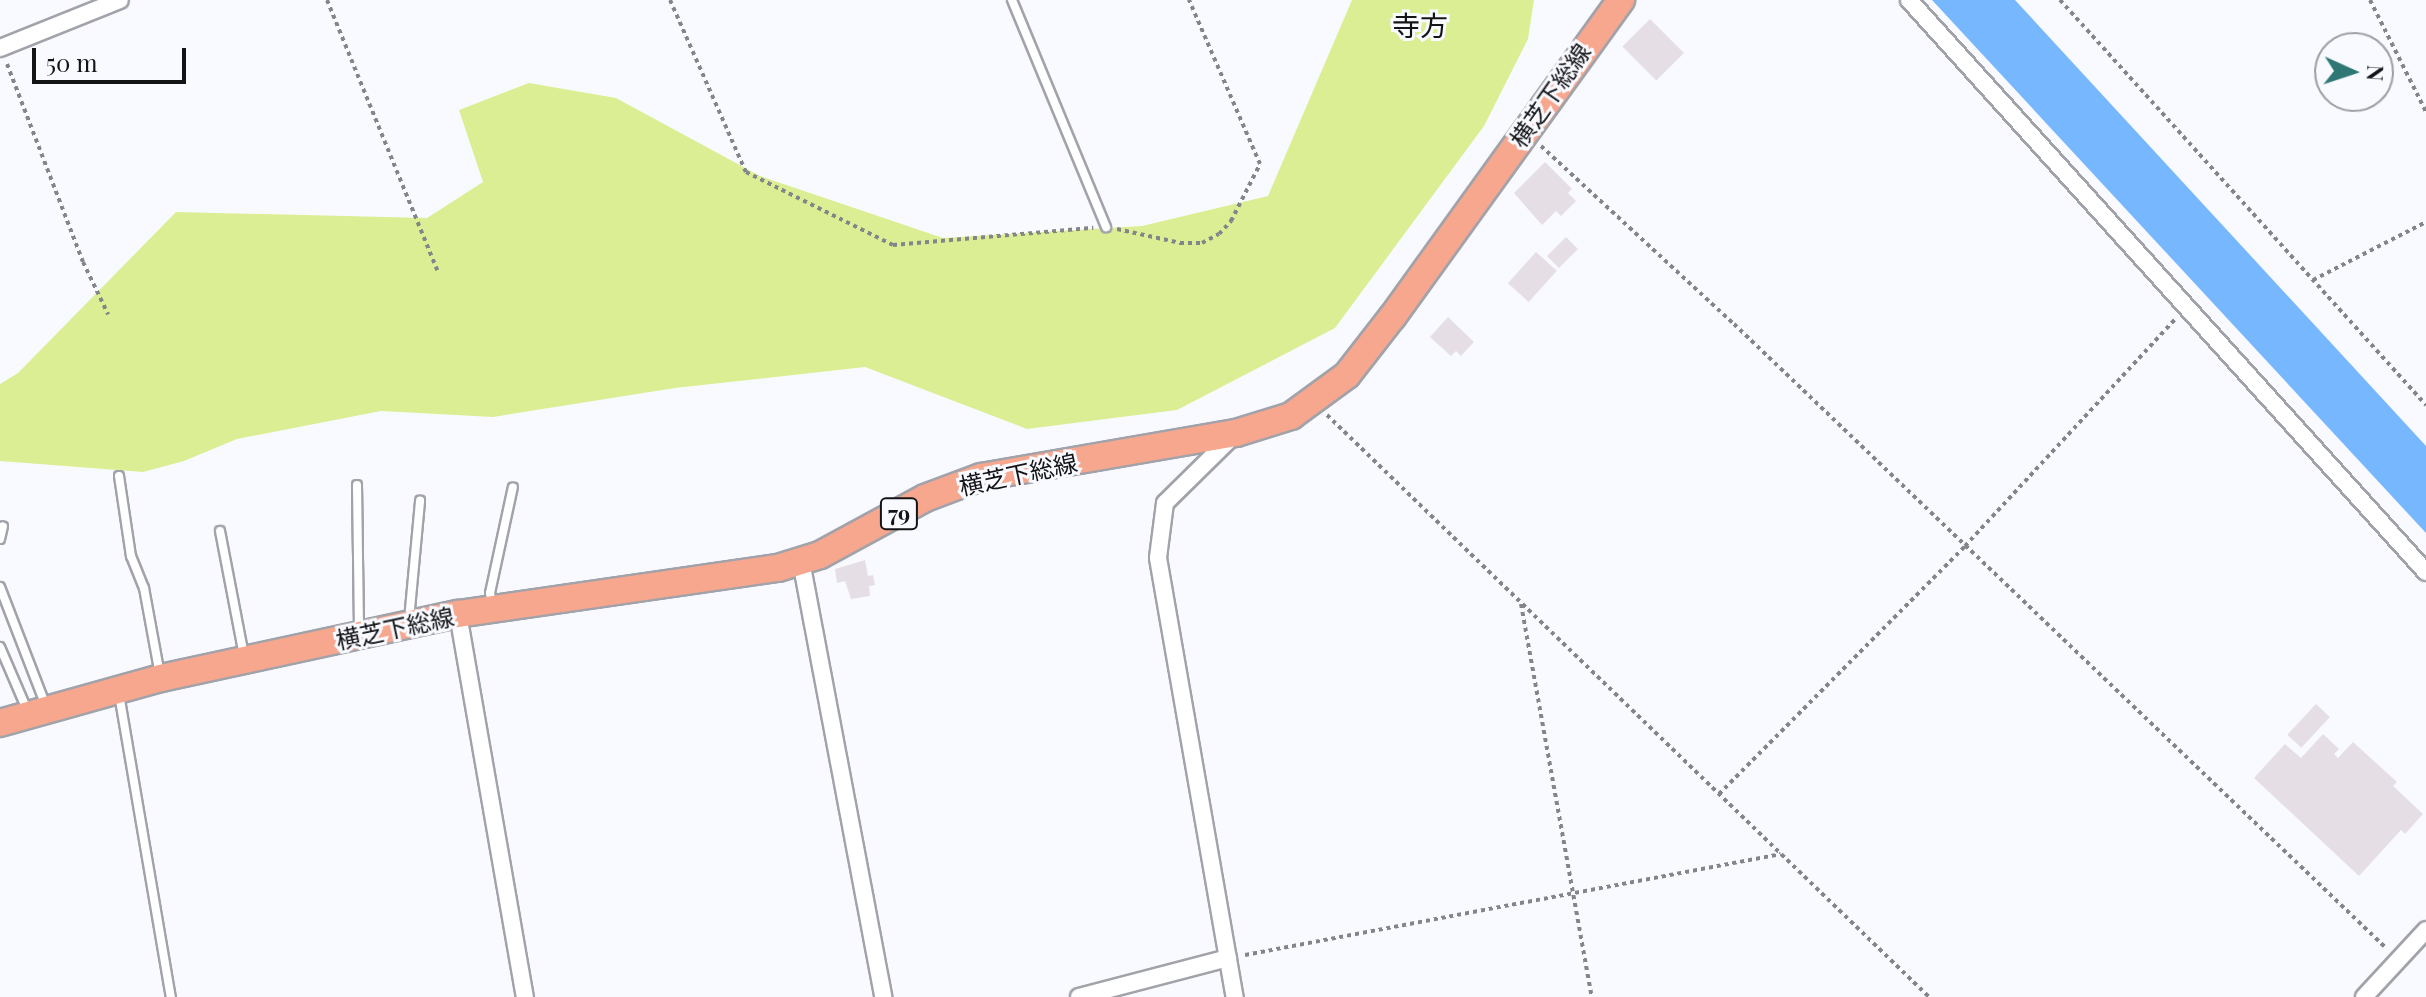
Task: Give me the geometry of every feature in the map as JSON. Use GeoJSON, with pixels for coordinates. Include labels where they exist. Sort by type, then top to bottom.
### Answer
{"type":"FeatureCollection","features":[{"type":"Feature","properties":{"kind":"main road","name":"横芝下総線"},"geometry":{"type":"LineString","coordinates":[[0,723],[161,678],[458,614],[778,568],[850,542],[925,498],[981,477],[1236,433],[1291,416],[1347,375],[1621,0]]}},
{"type":"Feature","properties":{"kind":"street"},"geometry":{"type":"LineString","coordinates":[[0,48],[120,0]]}},
{"type":"Feature","properties":{"kind":"street"},"geometry":{"type":"LineString","coordinates":[[1909,0],[2426,572]]}},
{"type":"Feature","properties":{"kind":"street"},"geometry":{"type":"LineString","coordinates":[[1235,997],[1158,558],[1165,503],[1236,433]]}},
{"type":"Feature","properties":{"kind":"street"},"geometry":{"type":"LineString","coordinates":[[801,561],[883,997]]}},
{"type":"Feature","properties":{"kind":"street"},"geometry":{"type":"LineString","coordinates":[[458,614],[525,997]]}},
{"type":"Feature","properties":{"kind":"street"},"geometry":{"type":"LineString","coordinates":[[2364,997],[2426,930]]}},
{"type":"Feature","properties":{"kind":"street"},"geometry":{"type":"LineString","coordinates":[[1079,997],[1228,958]]}},
{"type":"Feature","properties":{"kind":"lane"},"geometry":{"type":"LineString","coordinates":[[1012,0],[1106,227]]}},
{"type":"Feature","properties":{"kind":"lane"},"geometry":{"type":"LineString","coordinates":[[119,476],[131,556],[144,588],[161,678]]}},
{"type":"Feature","properties":{"kind":"lane"},"geometry":{"type":"LineString","coordinates":[[357,485],[359,635]]}},
{"type":"Feature","properties":{"kind":"lane"},"geometry":{"type":"LineString","coordinates":[[493,609],[490,593],[513,487]]}},
{"type":"Feature","properties":{"kind":"lane"},"geometry":{"type":"LineString","coordinates":[[409,625],[420,501]]}},
{"type":"Feature","properties":{"kind":"lane"},"geometry":{"type":"LineString","coordinates":[[0,539],[3,526]]}},
{"type":"Feature","properties":{"kind":"lane"},"geometry":{"type":"LineString","coordinates":[[220,531],[245,660]]}},
{"type":"Feature","properties":{"kind":"lane"},"geometry":{"type":"LineString","coordinates":[[0,587],[38,712]]}},
{"type":"Feature","properties":{"kind":"lane"},"geometry":{"type":"LineString","coordinates":[[0,647],[38,712]]}},
{"type":"Feature","properties":{"kind":"lane"},"geometry":{"type":"LineString","coordinates":[[118,690],[171,997]]}},
{"type":"Feature","properties":{"kind":"path"},"geometry":{"type":"LineString","coordinates":[[327,0],[437,270]]}},
{"type":"Feature","properties":{"kind":"path"},"geometry":{"type":"LineString","coordinates":[[670,0],[746,172],[893,245],[1106,227],[1180,243],[1202,243],[1219,234],[1231,221],[1260,164],[1189,0]]}},
{"type":"Feature","properties":{"kind":"path"},"geometry":{"type":"LineString","coordinates":[[2060,0],[2426,405]]}},
{"type":"Feature","properties":{"kind":"path"},"geometry":{"type":"LineString","coordinates":[[2370,0],[2426,112]]}},
{"type":"Feature","properties":{"kind":"path"},"geometry":{"type":"LineString","coordinates":[[0,48],[83,262],[108,314]]}},
{"type":"Feature","properties":{"kind":"path"},"geometry":{"type":"LineString","coordinates":[[1522,134],[1565,166],[2399,959]]}},
{"type":"Feature","properties":{"kind":"path"},"geometry":{"type":"LineString","coordinates":[[2313,280],[2426,222]]}},
{"type":"Feature","properties":{"kind":"path"},"geometry":{"type":"LineString","coordinates":[[1719,794],[1965,546],[2187,306]]}},
{"type":"Feature","properties":{"kind":"path"},"geometry":{"type":"LineString","coordinates":[[1314,402],[1929,997]]}},
{"type":"Feature","properties":{"kind":"path"},"geometry":{"type":"LineString","coordinates":[[1521,602],[1592,997]]}},
{"type":"Feature","properties":{"kind":"path"},"geometry":{"type":"LineString","coordinates":[[1228,958],[1781,854]]}},
{"type":"Feature","properties":{"kind":"green space"},"geometry":{"type":"Polygon","coordinates":[[[1352,0],[1534,0],[1528,39],[1484,126],[1335,328],[1177,410],[1027,429],[865,367],[675,388],[493,417],[381,411],[237,439],[184,461],[143,472],[0,461],[0,384],[18,373],[176,212],[427,218],[483,182],[459,110],[529,83],[616,98],[760,176],[943,238],[1142,226],[1268,196],[1352,0]]]}},
{"type":"Feature","properties":{"kind":"water"},"geometry":{"type":"Polygon","coordinates":[[[1932,0],[2015,0],[2426,446],[2426,533],[1932,0]]]}},
{"type":"Feature","properties":{"kind":"building"},"geometry":{"type":"Polygon","coordinates":[[[1650,19],[1684,53],[1656,81],[1622,47],[1650,19]]]}},
{"type":"Feature","properties":{"kind":"building"},"geometry":{"type":"Polygon","coordinates":[[[1545,162],[1572,189],[1568,193],[1576,201],[1561,216],[1556,211],[1542,225],[1514,193],[1545,162]]]}},
{"type":"Feature","properties":{"kind":"building"},"geometry":{"type":"Polygon","coordinates":[[[1566,237],[1578,249],[1559,268],[1547,256],[1566,237]]]}},
{"type":"Feature","properties":{"kind":"building"},"geometry":{"type":"Polygon","coordinates":[[[1536,252],[1557,271],[1529,302],[1508,283],[1536,252]]]}},
{"type":"Feature","properties":{"kind":"building"},"geometry":{"type":"Polygon","coordinates":[[[1448,317],[1474,342],[1461,356],[1456,351],[1451,356],[1430,337],[1448,317]]]}},
{"type":"Feature","properties":{"kind":"building"},"geometry":{"type":"Polygon","coordinates":[[[865,560],[868,576],[873,575],[875,585],[869,586],[870,596],[851,599],[845,581],[837,583],[835,569],[865,560]]]}},
{"type":"Feature","properties":{"kind":"building"},"geometry":{"type":"Polygon","coordinates":[[[2316,704],[2330,717],[2301,748],[2287,735],[2316,704]]]}},
{"type":"Feature","properties":{"kind":"building"},"geometry":{"type":"Polygon","coordinates":[[[2323,734],[2339,749],[2334,754],[2338,758],[2353,742],[2397,782],[2393,786],[2423,814],[2405,834],[2401,830],[2359,876],[2254,778],[2285,744],[2301,758],[2323,734]]]}},
{"type":"Feature","properties":{"kind":"district","name":"寺方"},"geometry":{"type":"Point","coordinates":[1420,25]}}]}
